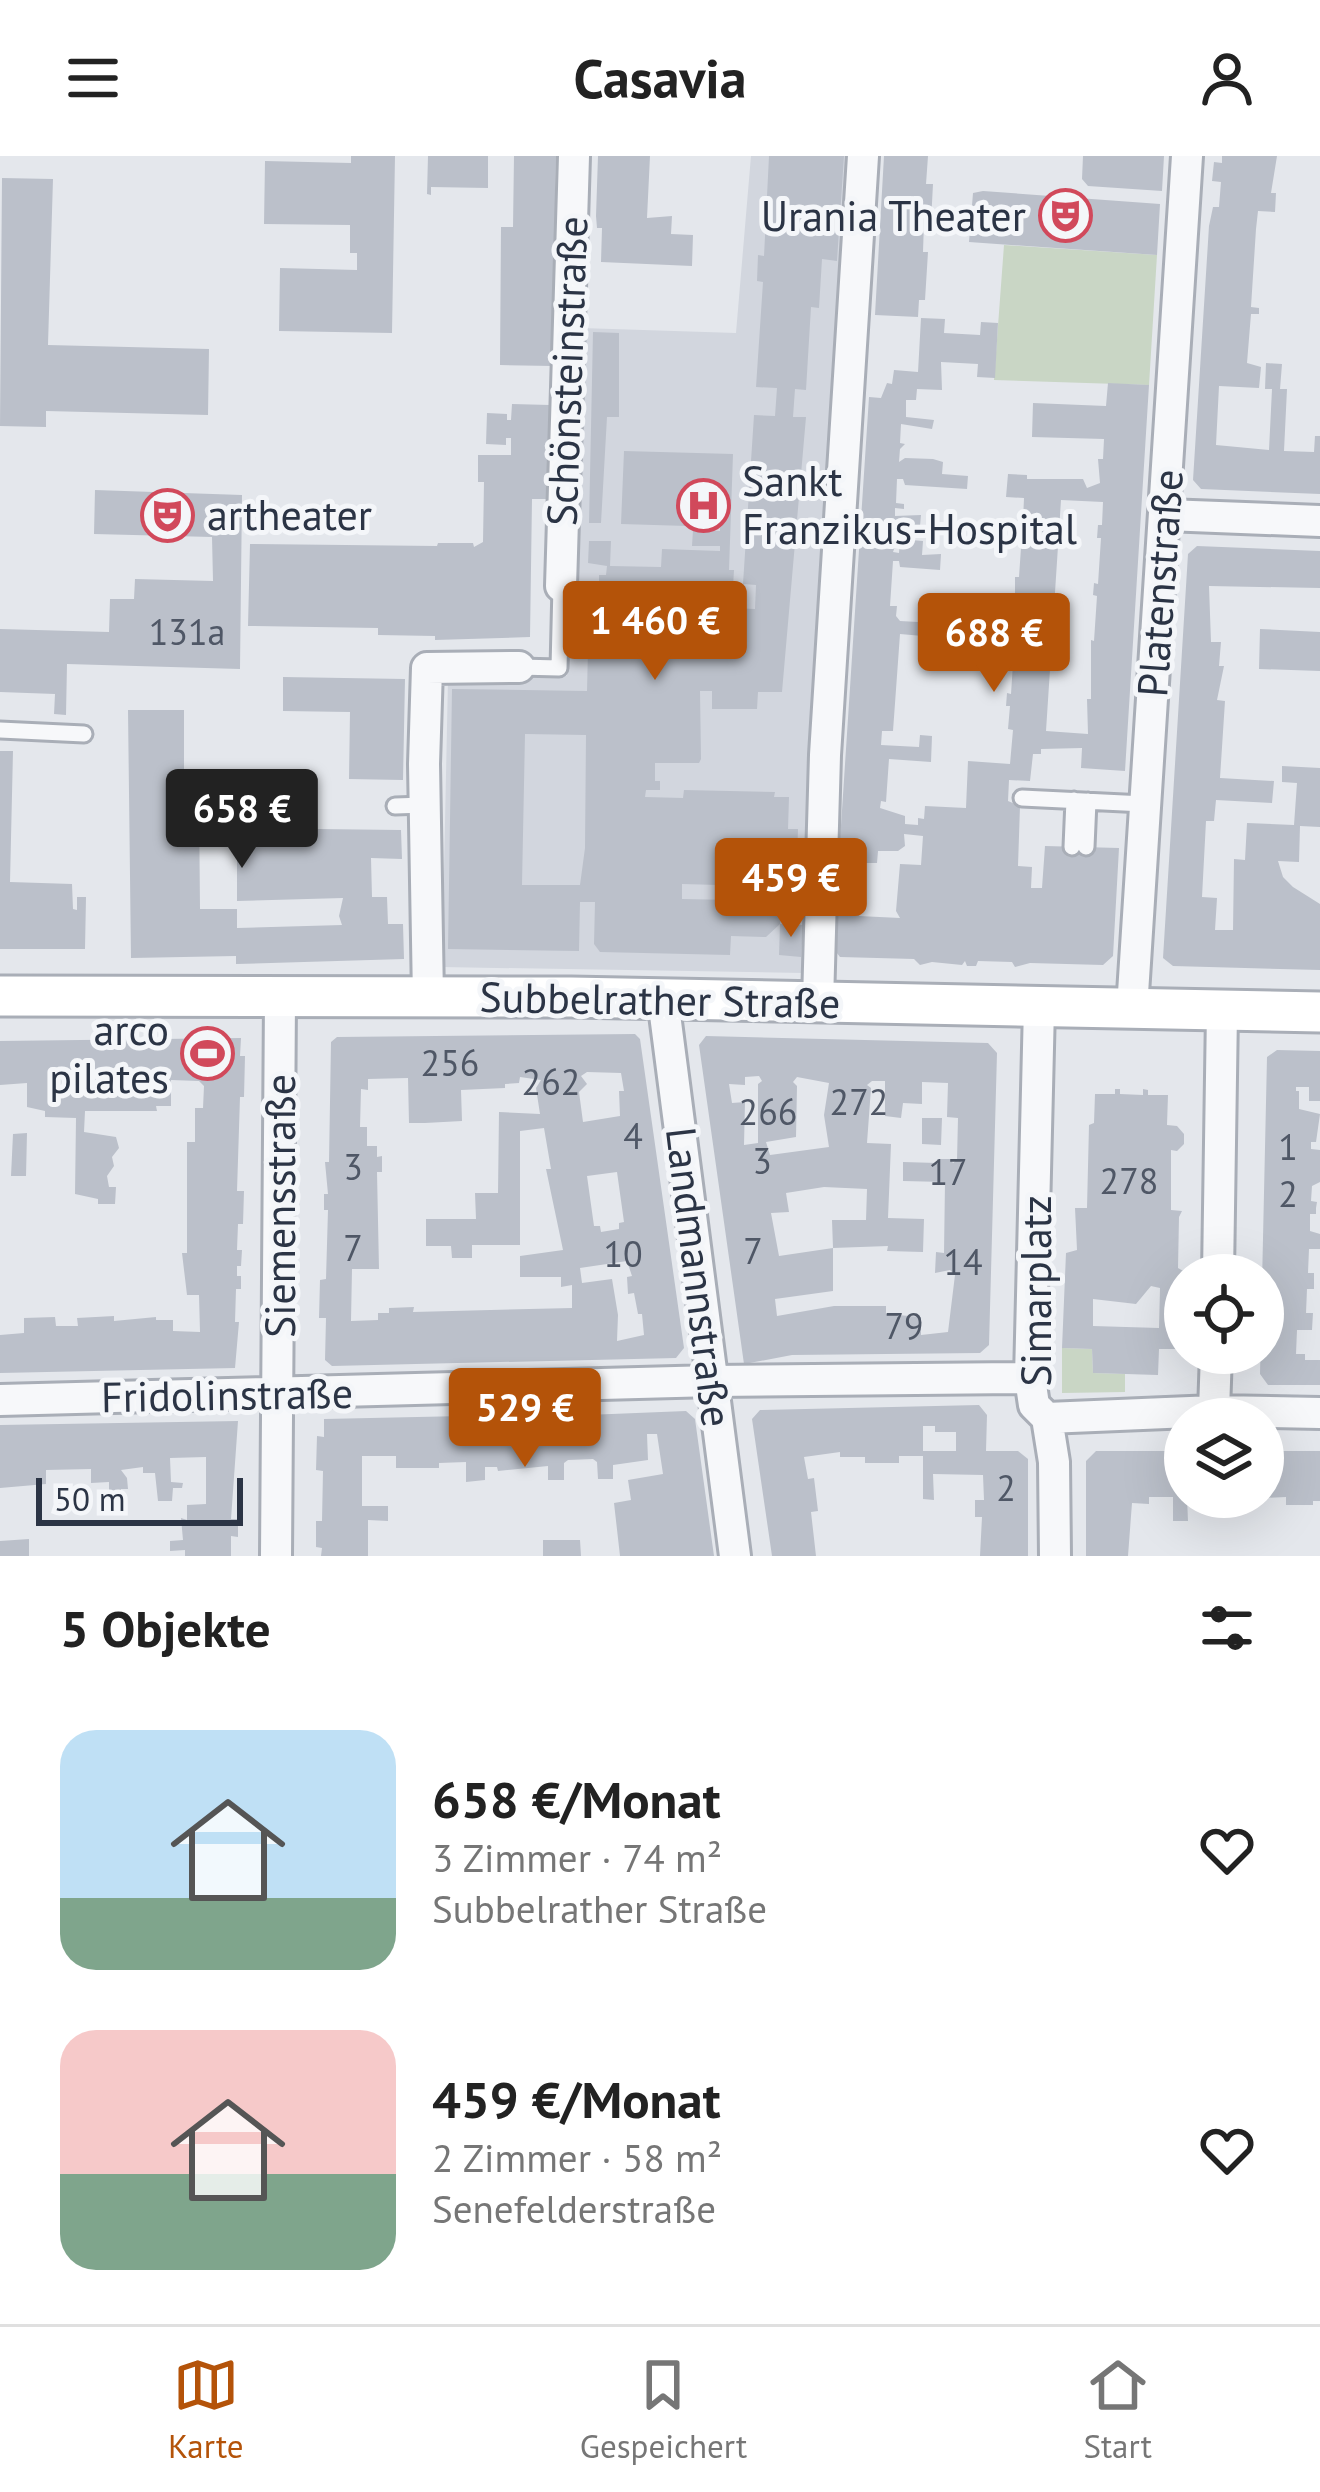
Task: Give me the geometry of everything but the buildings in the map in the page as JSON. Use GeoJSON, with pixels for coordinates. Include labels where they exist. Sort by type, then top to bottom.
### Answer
{"type":"FeatureCollection","features":[{"type":"Feature","properties":{"kind":"main road","name":"Subbelrather Straße"},"geometry":{"type":"LineString","coordinates":[[0,996],[663,998],[1320,1012]]}},
{"type":"Feature","properties":{"kind":"street","name":"Schönsteinstraße"},"geometry":{"type":"LineString","coordinates":[[561,586],[574,156]]}},
{"type":"Feature","properties":{"kind":"street"},"geometry":{"type":"LineString","coordinates":[[818,1002],[825,755],[863,156]]}},
{"type":"Feature","properties":{"kind":"street","name":"Platenstraße"},"geometry":{"type":"LineString","coordinates":[[1132,1009],[1186,156]]}},
{"type":"Feature","properties":{"kind":"street"},"geometry":{"type":"LineString","coordinates":[[1166,515],[1320,521]]}},
{"type":"Feature","properties":{"kind":"street"},"geometry":{"type":"LineString","coordinates":[[428,998],[410,806],[427,668],[519,667]]}},
{"type":"Feature","properties":{"kind":"street","name":"Landmannstraße"},"geometry":{"type":"LineString","coordinates":[[663,998],[735,1556]]}},
{"type":"Feature","properties":{"kind":"street","name":"Siemensstraße"},"geometry":{"type":"LineString","coordinates":[[276,1556],[280,999]]}},
{"type":"Feature","properties":{"kind":"street","name":"Simarplatz"},"geometry":{"type":"LineString","coordinates":[[1039,1007],[1030,1378],[1034,1405],[1047,1418],[1164,1414]]}},
{"type":"Feature","properties":{"kind":"street"},"geometry":{"type":"LineString","coordinates":[[1218,1254],[1222,1010]]}},
{"type":"Feature","properties":{"kind":"street","name":"Fridolinstraße"},"geometry":{"type":"LineString","coordinates":[[0,1400],[713,1381],[1030,1378]]}},
{"type":"Feature","properties":{"kind":"street","name":"Simarplatz"},"geometry":{"type":"LineString","coordinates":[[1284,1413],[1320,1413]]}},
{"type":"Feature","properties":{"kind":"street"},"geometry":{"type":"LineString","coordinates":[[1047,1418],[1054,1462],[1055,1556]]}},
{"type":"Feature","properties":{"kind":"lane"},"geometry":{"type":"LineString","coordinates":[[519,667],[559,668],[561,586]]}},
{"type":"Feature","properties":{"kind":"lane"},"geometry":{"type":"LineString","coordinates":[[0,730],[84,734]]}},
{"type":"Feature","properties":{"kind":"lane"},"geometry":{"type":"LineString","coordinates":[[1022,798],[1144,804]]}},
{"type":"Feature","properties":{"kind":"lane"},"geometry":{"type":"LineString","coordinates":[[1079,847],[1082,800]]}},
{"type":"Feature","properties":{"kind":"shaded area","name":"Sankt Franzikus-Hospital"},"geometry":{"type":"Polygon","coordinates":[[[751,156],[853,156],[804,973],[442,967],[448,679],[567,676],[581,328],[736,333],[751,156]]]}},
{"type":"Feature","properties":{"kind":"green space"},"geometry":{"type":"Polygon","coordinates":[[[1004,245],[1157,255],[1149,385],[994,380],[1004,245]]]}},
{"type":"Feature","properties":{"kind":"green space"},"geometry":{"type":"Polygon","coordinates":[[[1062,1348],[1092,1349],[1093,1373],[1125,1374],[1125,1392],[1062,1393],[1062,1348]]]}},
{"type":"Feature","properties":{"kind":"place","name":"Urania Theater"},"geometry":{"type":"Point","coordinates":[1065,216]}},
{"type":"Feature","properties":{"kind":"place","name":"Sankt Franzikus-Hospital"},"geometry":{"type":"Point","coordinates":[703,505]}},
{"type":"Feature","properties":{"kind":"place","name":"artheater"},"geometry":{"type":"Point","coordinates":[168,515]}},
{"type":"Feature","properties":{"kind":"place","name":"arco pilates"},"geometry":{"type":"Point","coordinates":[208,1054]}}]}
